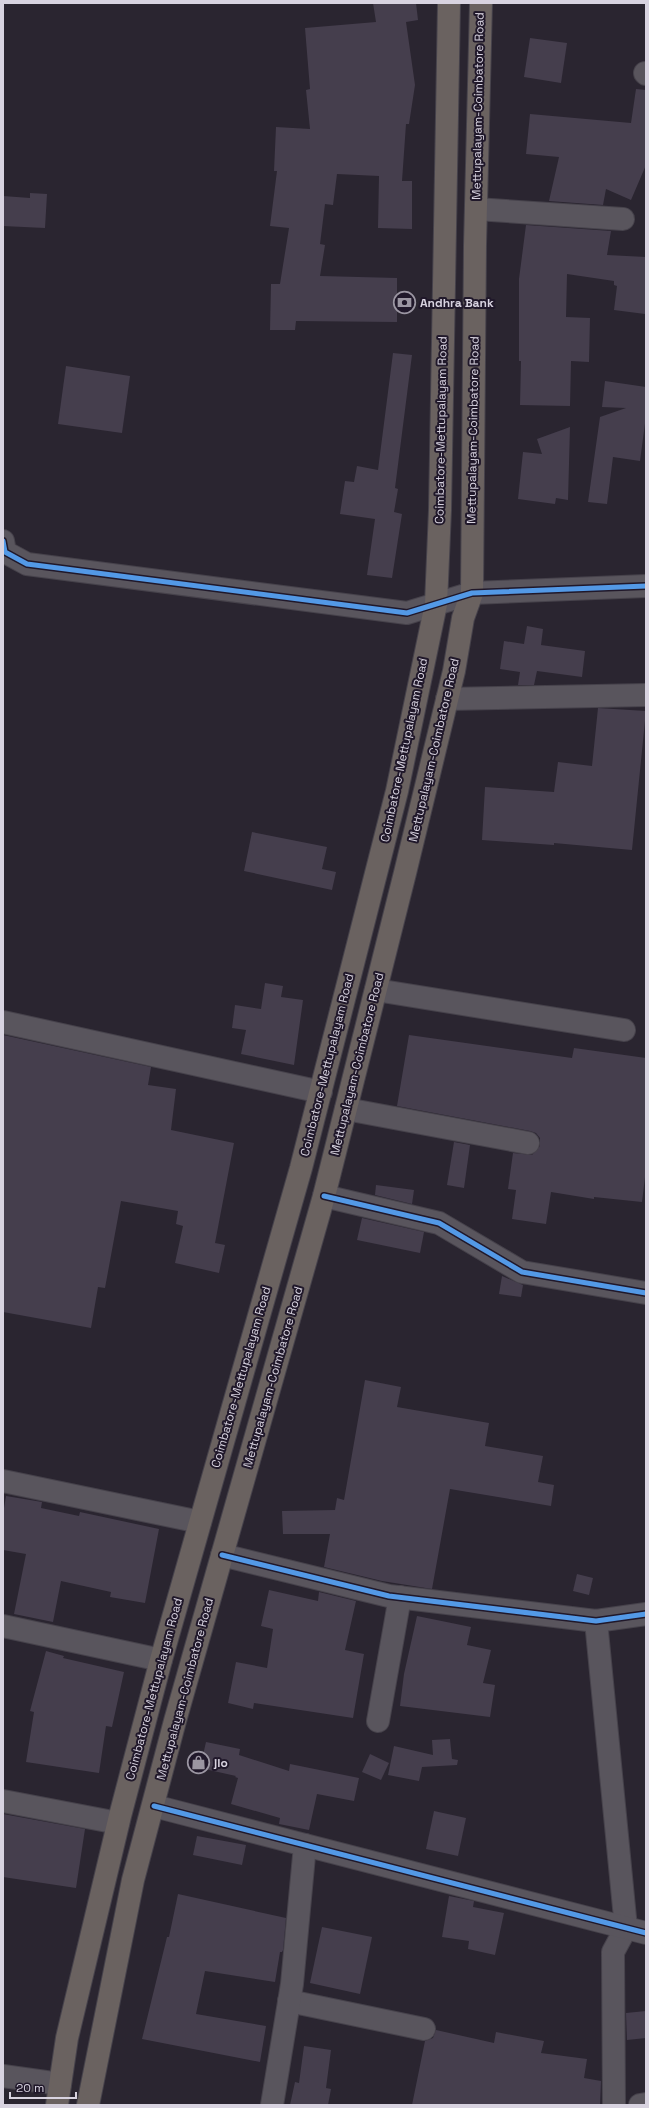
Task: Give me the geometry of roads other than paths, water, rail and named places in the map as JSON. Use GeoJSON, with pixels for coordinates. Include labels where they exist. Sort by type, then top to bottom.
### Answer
{"type":"FeatureCollection","features":[{"type":"Feature","properties":{"kind":"highway","name":"Coimbatore-Mettupalayam Road"},"geometry":{"type":"LineString","coordinates":[[57,2105],[67,2038],[119,1820],[161,1660],[301,1168],[321,1092],[397,792],[436,604],[440,510],[449,3]]}},
{"type":"Feature","properties":{"kind":"highway","name":"Mettupalayam-Coimbatore Road"},"geometry":{"type":"LineString","coordinates":[[91,2104],[133,1880],[152,1813],[175,1721],[324,1196],[447,699],[463,618],[472,593],[476,209],[481,3]]}},
{"type":"Feature","properties":{"kind":"highway"},"geometry":{"type":"LineString","coordinates":[[119,1820],[152,1813]]}},
{"type":"Feature","properties":{"kind":"highway"},"geometry":{"type":"LineString","coordinates":[[105,1876],[133,1880]]}},
{"type":"Feature","properties":{"kind":"street"},"geometry":{"type":"LineString","coordinates":[[476,209],[623,219]]}},
{"type":"Feature","properties":{"kind":"street"},"geometry":{"type":"LineString","coordinates":[[3,541],[5,552],[27,564],[407,613],[472,593],[646,586]]}},
{"type":"Feature","properties":{"kind":"street"},"geometry":{"type":"LineString","coordinates":[[447,699],[646,695]]}},
{"type":"Feature","properties":{"kind":"street"},"geometry":{"type":"LineString","coordinates":[[376,990],[624,1030]]}},
{"type":"Feature","properties":{"kind":"street"},"geometry":{"type":"LineString","coordinates":[[3,1022],[321,1092]]}},
{"type":"Feature","properties":{"kind":"street"},"geometry":{"type":"LineString","coordinates":[[346,1109],[528,1143]]}},
{"type":"Feature","properties":{"kind":"street"},"geometry":{"type":"LineString","coordinates":[[324,1196],[439,1223],[522,1272],[646,1293]]}},
{"type":"Feature","properties":{"kind":"street"},"geometry":{"type":"LineString","coordinates":[[3,1481],[200,1522]]}},
{"type":"Feature","properties":{"kind":"street"},"geometry":{"type":"LineString","coordinates":[[222,1555],[400,1597],[596,1621],[646,1614]]}},
{"type":"Feature","properties":{"kind":"street"},"geometry":{"type":"LineString","coordinates":[[378,1720],[400,1597]]}},
{"type":"Feature","properties":{"kind":"street"},"geometry":{"type":"LineString","coordinates":[[596,1621],[636,1930]]}},
{"type":"Feature","properties":{"kind":"street"},"geometry":{"type":"LineString","coordinates":[[3,1626],[161,1660]]}},
{"type":"Feature","properties":{"kind":"street"},"geometry":{"type":"LineString","coordinates":[[3,1801],[119,1820]]}},
{"type":"Feature","properties":{"kind":"street"},"geometry":{"type":"LineString","coordinates":[[152,1813],[305,1845],[636,1930]]}},
{"type":"Feature","properties":{"kind":"street"},"geometry":{"type":"LineString","coordinates":[[272,2105],[289,2001],[305,1845]]}},
{"type":"Feature","properties":{"kind":"street"},"geometry":{"type":"LineString","coordinates":[[614,2105],[613,1952],[636,1930]]}},
{"type":"Feature","properties":{"kind":"street"},"geometry":{"type":"LineString","coordinates":[[289,2001],[424,2029]]}},
{"type":"Feature","properties":{"kind":"street"},"geometry":{"type":"LineString","coordinates":[[3,2076],[60,2084]]}},
{"type":"Feature","properties":{"kind":"street"},"geometry":{"type":"LineString","coordinates":[[640,2105],[646,2104]]}},
{"type":"Feature","properties":{"kind":"place","name":"Andhra Bank"},"geometry":{"type":"Point","coordinates":[405,303]}},
{"type":"Feature","properties":{"kind":"place","name":"jio"},"geometry":{"type":"Point","coordinates":[198,1763]}}]}
